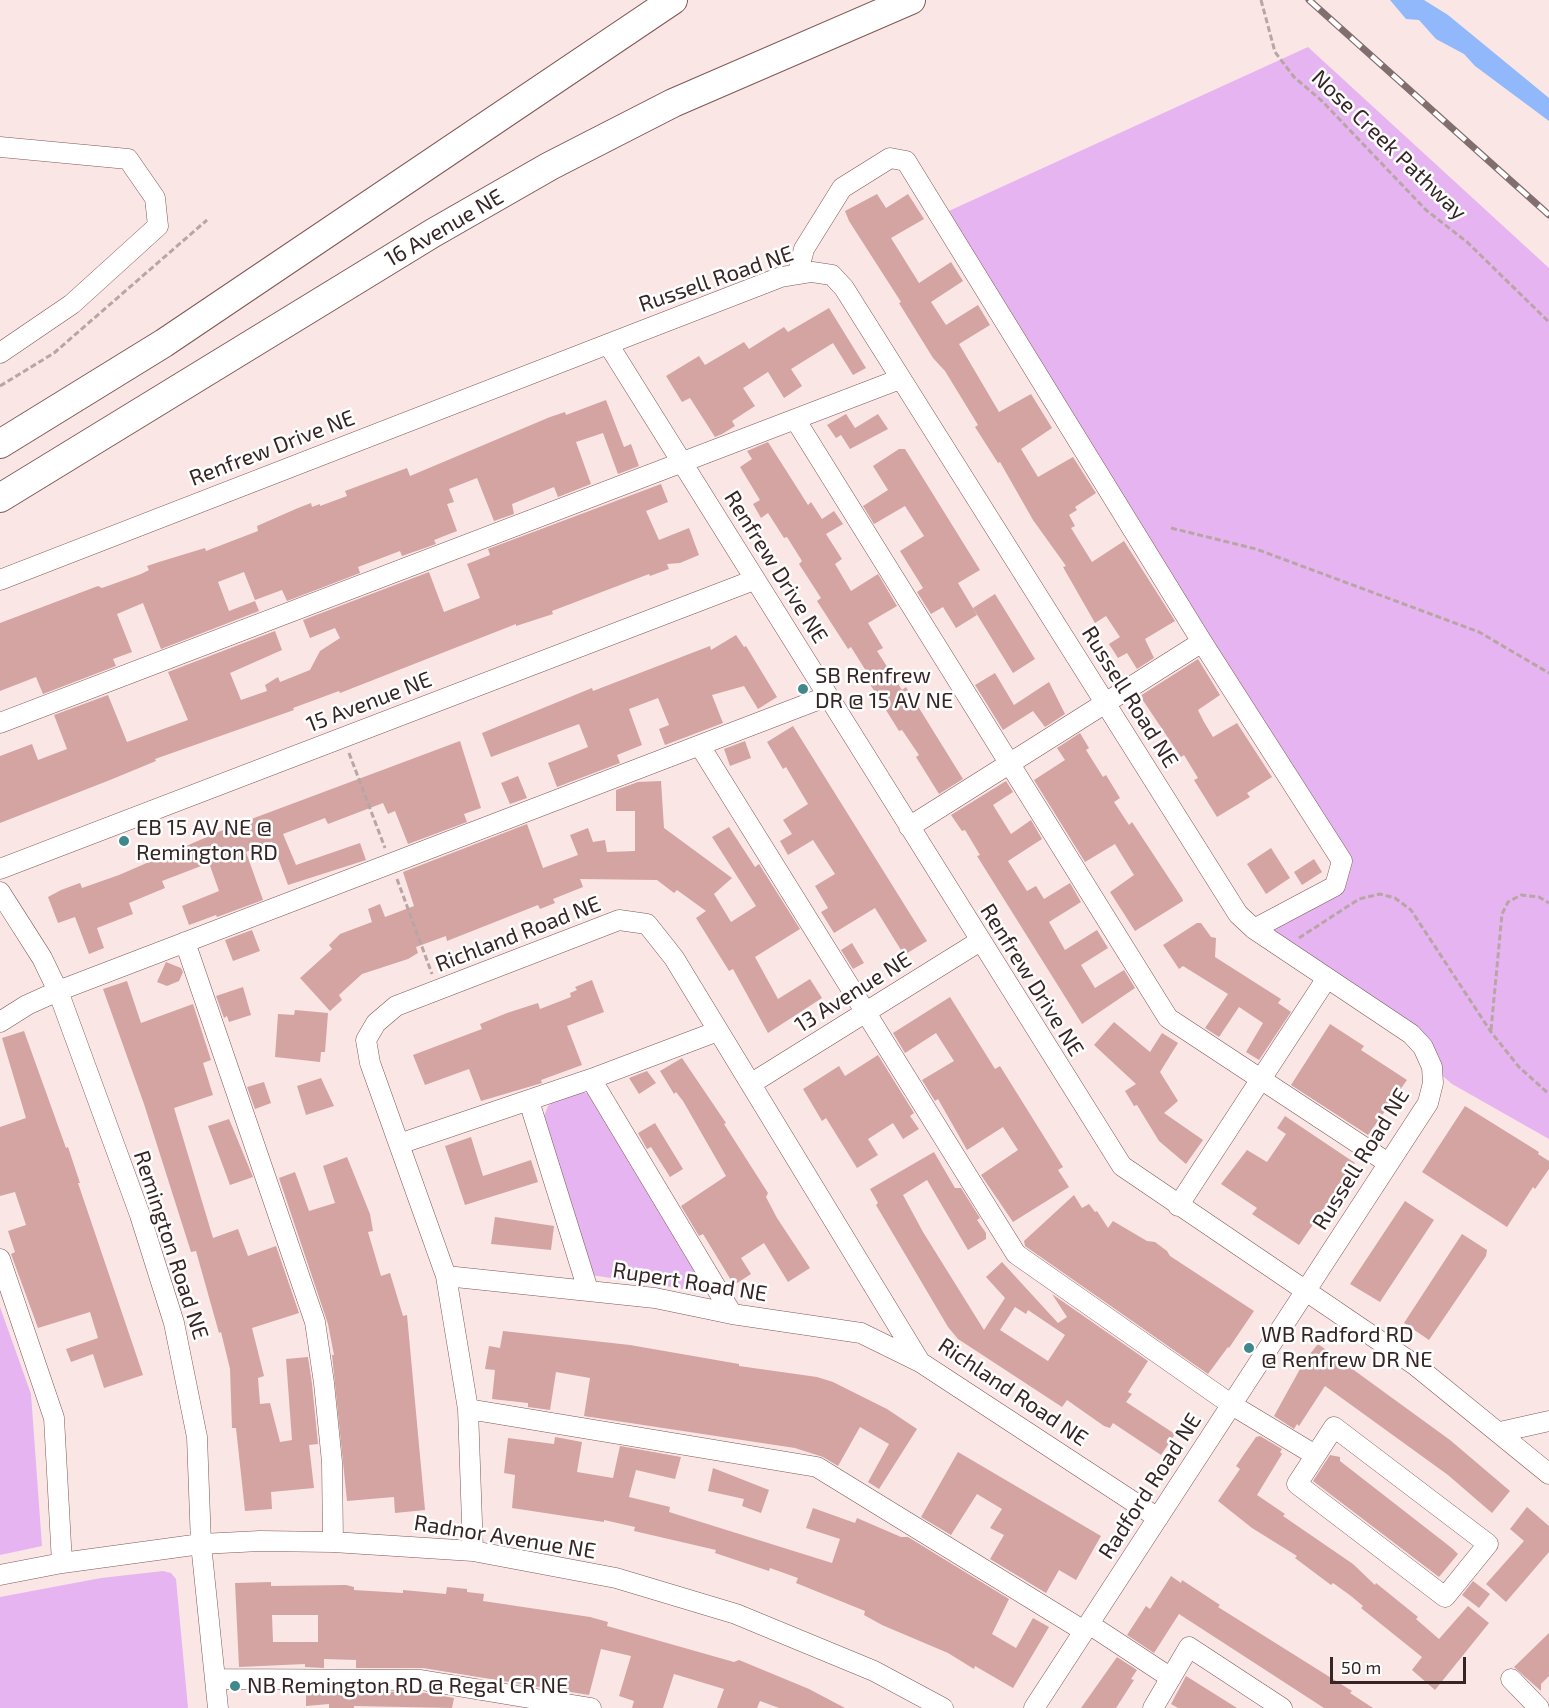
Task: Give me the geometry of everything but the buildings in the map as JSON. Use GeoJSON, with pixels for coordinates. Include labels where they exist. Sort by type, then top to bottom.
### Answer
{"type":"FeatureCollection","features":[{"type":"Feature","properties":{"kind":"highway"},"geometry":{"type":"LineString","coordinates":[[0,444],[164,343],[673,0]]}},
{"type":"Feature","properties":{"kind":"highway","name":"16 Avenue NE"},"geometry":{"type":"LineString","coordinates":[[0,498],[355,280],[550,166],[673,103],[911,0]]}},
{"type":"Feature","properties":{"kind":"street"},"geometry":{"type":"LineString","coordinates":[[0,147],[128,159],[155,198],[159,226],[72,304],[0,353]]}},
{"type":"Feature","properties":{"kind":"street"},"geometry":{"type":"LineString","coordinates":[[798,273],[804,249],[842,188],[890,158],[906,161],[1202,642],[1342,861],[1335,886],[1254,930]]}},
{"type":"Feature","properties":{"kind":"street","name":"Russell Road NE"},"geometry":{"type":"LineString","coordinates":[[608,344],[798,273],[832,275],[844,288],[1238,914],[1254,930],[1411,1034],[1428,1056],[1433,1083],[1428,1103],[1305,1291]]}},
{"type":"Feature","properties":{"kind":"street","name":"Renfrew Drive NE"},"geometry":{"type":"LineString","coordinates":[[0,580],[608,344],[1109,1149],[1135,1178],[1415,1365],[1549,1474]]}},
{"type":"Feature","properties":{"kind":"street"},"geometry":{"type":"LineString","coordinates":[[0,723],[900,379]]}},
{"type":"Feature","properties":{"kind":"street"},"geometry":{"type":"LineString","coordinates":[[795,419],[1168,1018],[1388,1163]]}},
{"type":"Feature","properties":{"kind":"street","name":"15 Avenue NE"},"geometry":{"type":"LineString","coordinates":[[0,869],[754,580]]}},
{"type":"Feature","properties":{"kind":"street"},"geometry":{"type":"LineString","coordinates":[[909,827],[1202,642]]}},
{"type":"Feature","properties":{"kind":"street"},"geometry":{"type":"LineString","coordinates":[[0,1022],[27,1005],[58,991],[828,696]]}},
{"type":"Feature","properties":{"kind":"street"},"geometry":{"type":"LineString","coordinates":[[700,746],[867,1011],[1016,1254],[1232,1405],[1316,1455]]}},
{"type":"Feature","properties":{"kind":"street","name":"Remington Road NE"},"geometry":{"type":"LineString","coordinates":[[0,892],[42,958],[58,991],[140,1215],[174,1323],[197,1437],[201,1545],[218,1708]]}},
{"type":"Feature","properties":{"kind":"street","name":"Richland Road NE"},"geometry":{"type":"LineString","coordinates":[[473,1551],[468,1409],[446,1276],[370,1063],[366,1040],[376,1023],[396,1006],[619,920],[633,920],[646,924],[658,936],[752,1083],[920,1362],[1158,1518]]}},
{"type":"Feature","properties":{"kind":"street","name":"13 Avenue NE"},"geometry":{"type":"LineString","coordinates":[[752,1083],[980,941]]}},
{"type":"Feature","properties":{"kind":"street"},"geometry":{"type":"LineString","coordinates":[[185,942],[315,1322],[332,1462],[333,1542]]}},
{"type":"Feature","properties":{"kind":"street"},"geometry":{"type":"LineString","coordinates":[[1178,1206],[1327,978]]}},
{"type":"Feature","properties":{"kind":"street"},"geometry":{"type":"LineString","coordinates":[[399,1144],[529,1101],[718,1031]]}},
{"type":"Feature","properties":{"kind":"street"},"geometry":{"type":"LineString","coordinates":[[591,1079],[732,1314]]}},
{"type":"Feature","properties":{"kind":"street"},"geometry":{"type":"LineString","coordinates":[[529,1101],[588,1290]]}},
{"type":"Feature","properties":{"kind":"street"},"geometry":{"type":"LineString","coordinates":[[0,1259],[54,1418],[62,1563]]}},
{"type":"Feature","properties":{"kind":"street","name":"Rupert Road NE"},"geometry":{"type":"LineString","coordinates":[[446,1276],[655,1298],[732,1314],[861,1333],[920,1362]]}},
{"type":"Feature","properties":{"kind":"street","name":"Radford Road NE"},"geometry":{"type":"LineString","coordinates":[[1034,1708],[1305,1291]]}},
{"type":"Feature","properties":{"kind":"street"},"geometry":{"type":"LineString","coordinates":[[468,1409],[818,1467],[1172,1678]]}},
{"type":"Feature","properties":{"kind":"street"},"geometry":{"type":"LineString","coordinates":[[1500,1432],[1549,1421]]}},
{"type":"Feature","properties":{"kind":"street"},"geometry":{"type":"LineString","coordinates":[[1334,1427],[1488,1544],[1445,1597],[1297,1484],[1316,1455],[1334,1427]]}},
{"type":"Feature","properties":{"kind":"street","name":"Radnor Avenue NE"},"geometry":{"type":"LineString","coordinates":[[0,1575],[62,1563],[201,1545],[333,1542],[473,1551],[616,1578],[736,1614],[874,1671],[943,1708]]}},
{"type":"Feature","properties":{"kind":"street"},"geometry":{"type":"LineString","coordinates":[[1153,1708],[1189,1647],[1282,1708]]}},
{"type":"Feature","properties":{"kind":"street"},"geometry":{"type":"LineString","coordinates":[[216,1679],[421,1680],[591,1708]]}},
{"type":"Feature","properties":{"kind":"street"},"geometry":{"type":"LineString","coordinates":[[1511,1679],[1539,1708]]}},
{"type":"Feature","properties":{"kind":"path","name":"Nose Creek Pathway"},"geometry":{"type":"LineString","coordinates":[[1261,0],[1275,52],[1294,77],[1323,101],[1426,210],[1467,242],[1549,322]]}},
{"type":"Feature","properties":{"kind":"path"},"geometry":{"type":"LineString","coordinates":[[0,386],[54,353],[207,220]]}},
{"type":"Feature","properties":{"kind":"path"},"geometry":{"type":"LineString","coordinates":[[1171,528],[1256,549],[1479,632],[1549,673]]}},
{"type":"Feature","properties":{"kind":"path"},"geometry":{"type":"LineString","coordinates":[[343,737],[438,990]]}},
{"type":"Feature","properties":{"kind":"path"},"geometry":{"type":"LineString","coordinates":[[1282,949],[1359,899],[1380,894],[1395,898],[1411,910],[1491,1032],[1519,1067],[1549,1094]]}},
{"type":"Feature","properties":{"kind":"path"},"geometry":{"type":"LineString","coordinates":[[1491,1032],[1496,999],[1502,914],[1508,902],[1521,895],[1539,897],[1549,903]]}},
{"type":"Feature","properties":{"kind":"shaded area"},"geometry":{"type":"Polygon","coordinates":[[[1308,47],[1549,268],[1549,1139],[1452,1084],[1432,1067],[1428,1056],[1254,929],[1335,887],[1342,861],[940,215],[1308,47]]]}},
{"type":"Feature","properties":{"kind":"shaded area"},"geometry":{"type":"Polygon","coordinates":[[[578,1092],[589,1093],[717,1294],[591,1275],[544,1116],[548,1106],[557,1098],[578,1092]]]}},
{"type":"Feature","properties":{"kind":"shaded area"},"geometry":{"type":"Polygon","coordinates":[[[0,1307],[31,1394],[42,1546],[0,1555],[0,1307]]]}},
{"type":"Feature","properties":{"kind":"shaded area"},"geometry":{"type":"Polygon","coordinates":[[[163,1571],[171,1573],[176,1579],[188,1708],[0,1708],[0,1597],[101,1578],[163,1571]]]}},
{"type":"Feature","properties":{"kind":"water"},"geometry":{"type":"Polygon","coordinates":[[[1390,0],[1424,0],[1448,15],[1549,98],[1549,121],[1475,66],[1464,54],[1436,39],[1419,20],[1406,19],[1390,0]]]}},
{"type":"Feature","properties":{"kind":"railway"},"geometry":{"type":"LineString","coordinates":[[1309,0],[1549,215]]}},
{"type":"Feature","properties":{"kind":"place","name":"SB Renfrew DR @ 15 AV NE"},"geometry":{"type":"Point","coordinates":[803,689]}},
{"type":"Feature","properties":{"kind":"place","name":"EB 15 AV NE @ Remington RD"},"geometry":{"type":"Point","coordinates":[124,841]}},
{"type":"Feature","properties":{"kind":"place","name":"WB Radford RD @ Renfrew DR NE"},"geometry":{"type":"Point","coordinates":[1249,1348]}},
{"type":"Feature","properties":{"kind":"place","name":"NB Remington RD @ Regal CR NE"},"geometry":{"type":"Point","coordinates":[235,1686]}}]}
